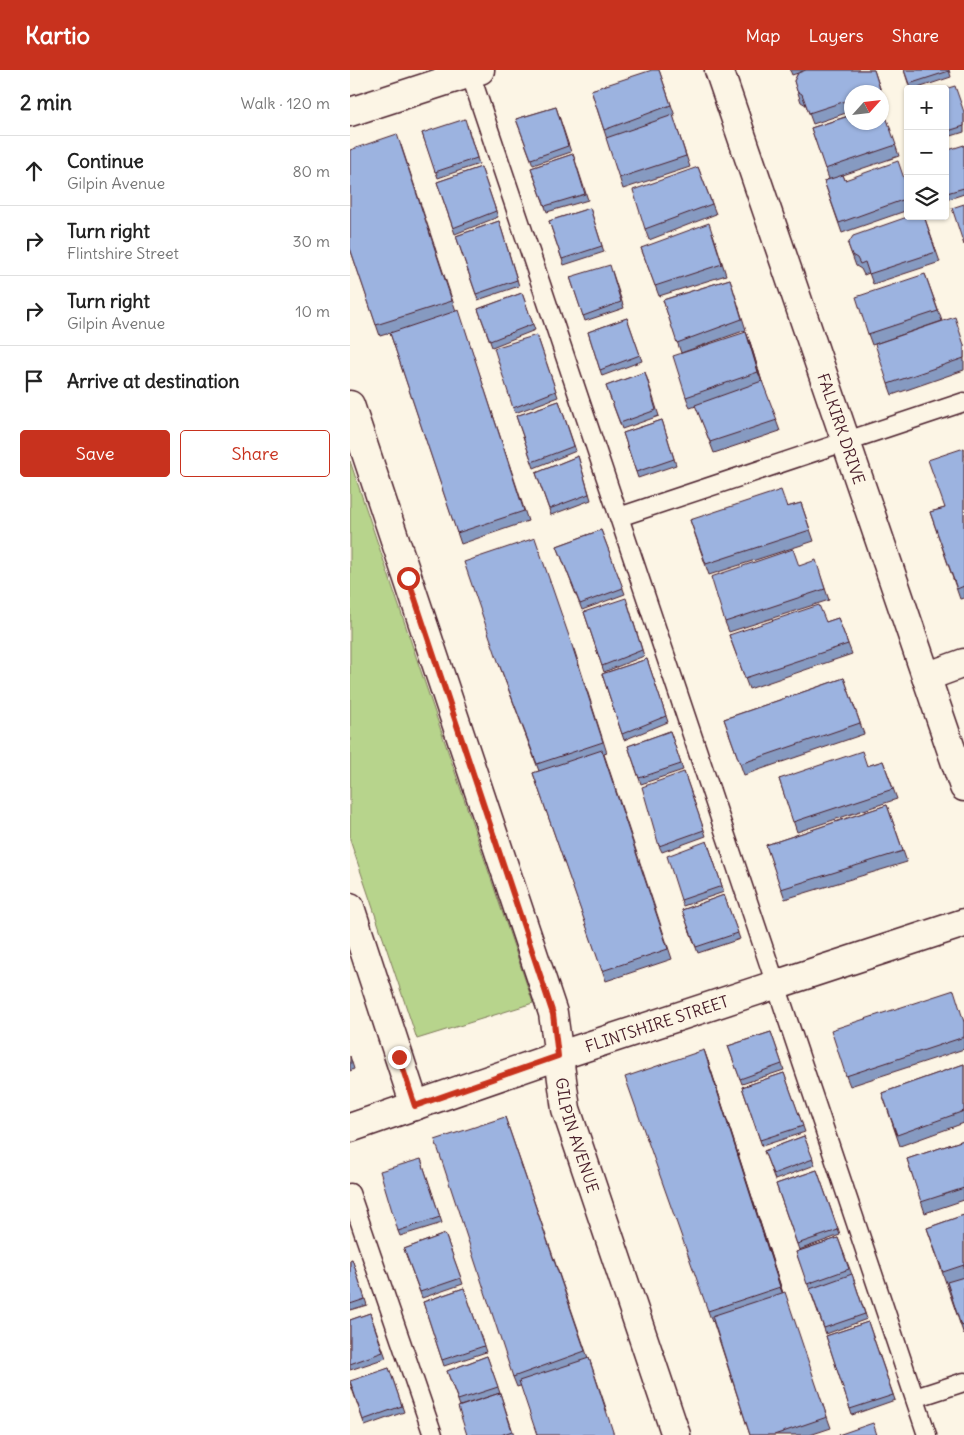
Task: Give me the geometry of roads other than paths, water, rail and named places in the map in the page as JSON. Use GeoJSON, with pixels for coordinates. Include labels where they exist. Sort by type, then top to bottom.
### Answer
{"type":"FeatureCollection","features":[{"type":"Feature","properties":{"kind":"street","name":"FALKIRK DRIVE"},"geometry":{"type":"LineString","coordinates":[[719,70],[964,787]]}},
{"type":"Feature","properties":{"kind":"street"},"geometry":{"type":"LineString","coordinates":[[350,112],[473,71]]}},
{"type":"Feature","properties":{"kind":"street","name":"GILPIN AVENUE"},"geometry":{"type":"LineString","coordinates":[[350,405],[553,1014],[566,1110],[676,1435]]}},
{"type":"Feature","properties":{"kind":"street"},"geometry":{"type":"LineString","coordinates":[[926,677],[964,664]]}},
{"type":"Feature","properties":{"kind":"street"},"geometry":{"type":"LineString","coordinates":[[350,907],[415,1106]]}},
{"type":"Feature","properties":{"kind":"street","name":"FLINTSHIRE STREET"},"geometry":{"type":"LineString","coordinates":[[350,1128],[558,1056],[964,923]]}},
{"type":"Feature","properties":{"kind":"lane"},"geometry":{"type":"LineString","coordinates":[[473,71],[619,517],[927,1435]]}},
{"type":"Feature","properties":{"kind":"lane"},"geometry":{"type":"LineString","coordinates":[[619,517],[964,402]]}},
{"type":"Feature","properties":{"kind":"lane"},"geometry":{"type":"LineString","coordinates":[[350,1193],[433,1435]]}},
{"type":"Feature","properties":{"kind":"lane"},"geometry":{"type":"LineString","coordinates":[[915,1398],[964,1382]]}}]}
